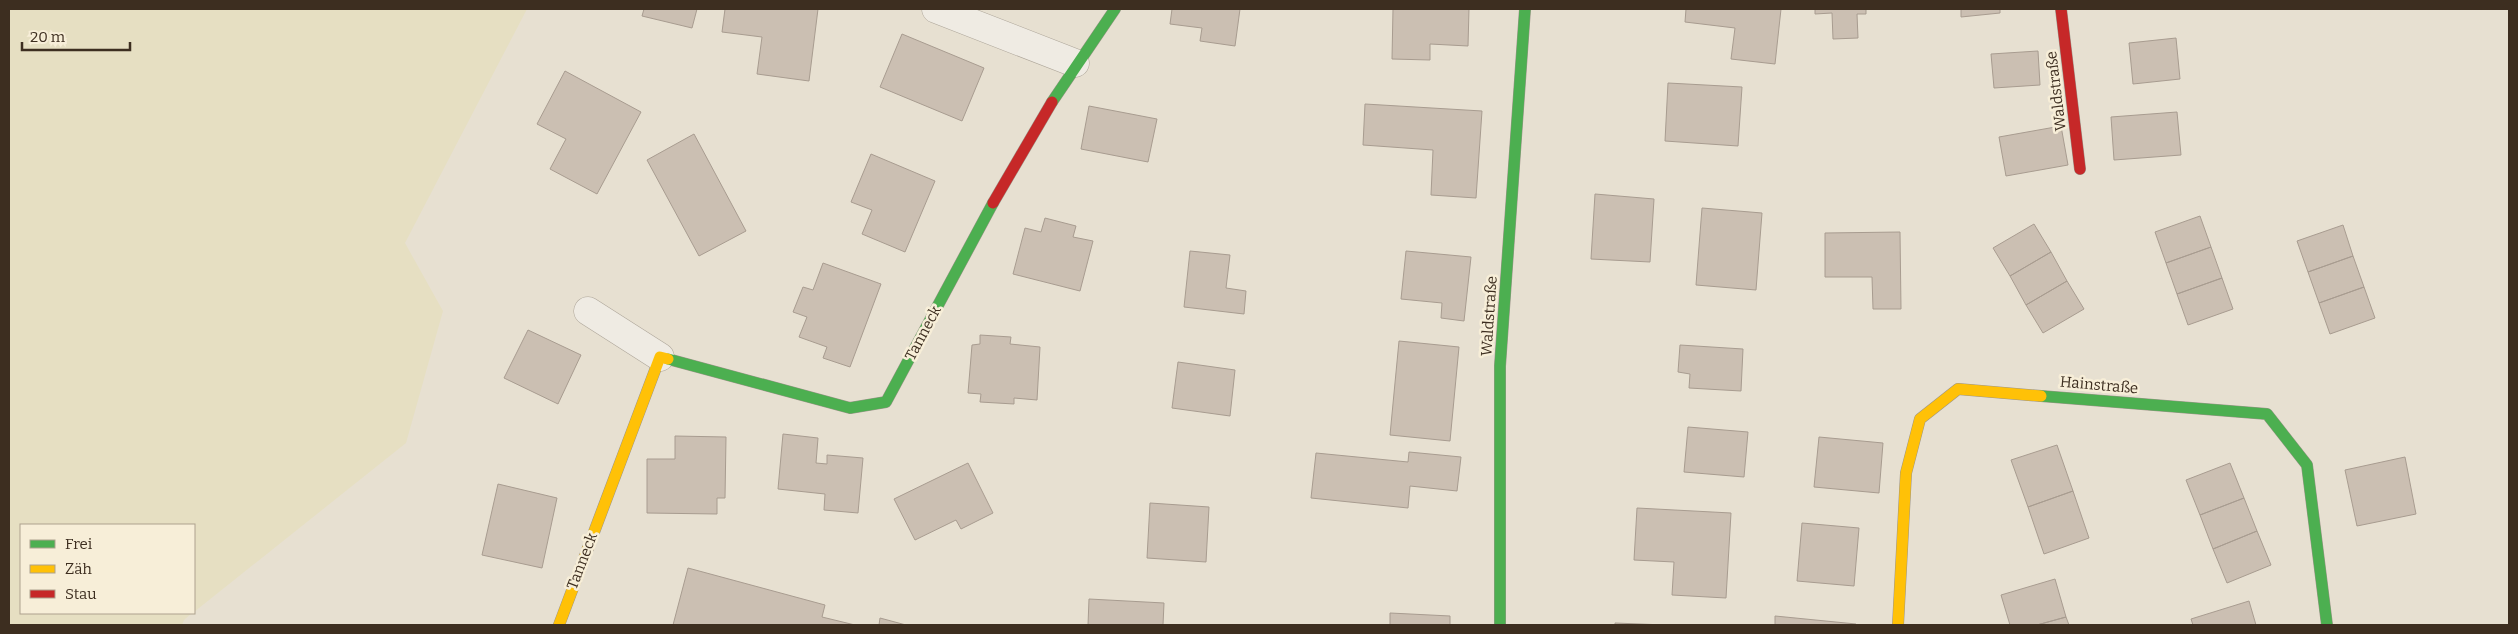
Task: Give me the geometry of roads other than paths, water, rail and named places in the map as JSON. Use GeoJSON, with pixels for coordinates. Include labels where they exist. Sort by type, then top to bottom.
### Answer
{"type":"FeatureCollection","features":[{"type":"Feature","properties":{"kind":"street"},"geometry":{"type":"LineString","coordinates":[[936,9],[1075,63]]}},
{"type":"Feature","properties":{"kind":"street","name":"Tanneck"},"geometry":{"type":"LineString","coordinates":[[588,311],[660,357],[850,408],[886,402],[1030,135],[1075,63],[1115,9]]}},
{"type":"Feature","properties":{"kind":"street","name":"Waldstraße"},"geometry":{"type":"LineString","coordinates":[[1500,625],[1500,366],[1525,9]]}},
{"type":"Feature","properties":{"kind":"street","name":"Waldstraße"},"geometry":{"type":"LineString","coordinates":[[2061,9],[2080,169]]}},
{"type":"Feature","properties":{"kind":"street","name":"Tanneck"},"geometry":{"type":"LineString","coordinates":[[559,625],[660,357]]}},
{"type":"Feature","properties":{"kind":"street","name":"Hainstraße"},"geometry":{"type":"LineString","coordinates":[[1898,625],[1906,473],[1920,419],[1958,389],[2267,414],[2307,465],[2327,625]]}}]}
